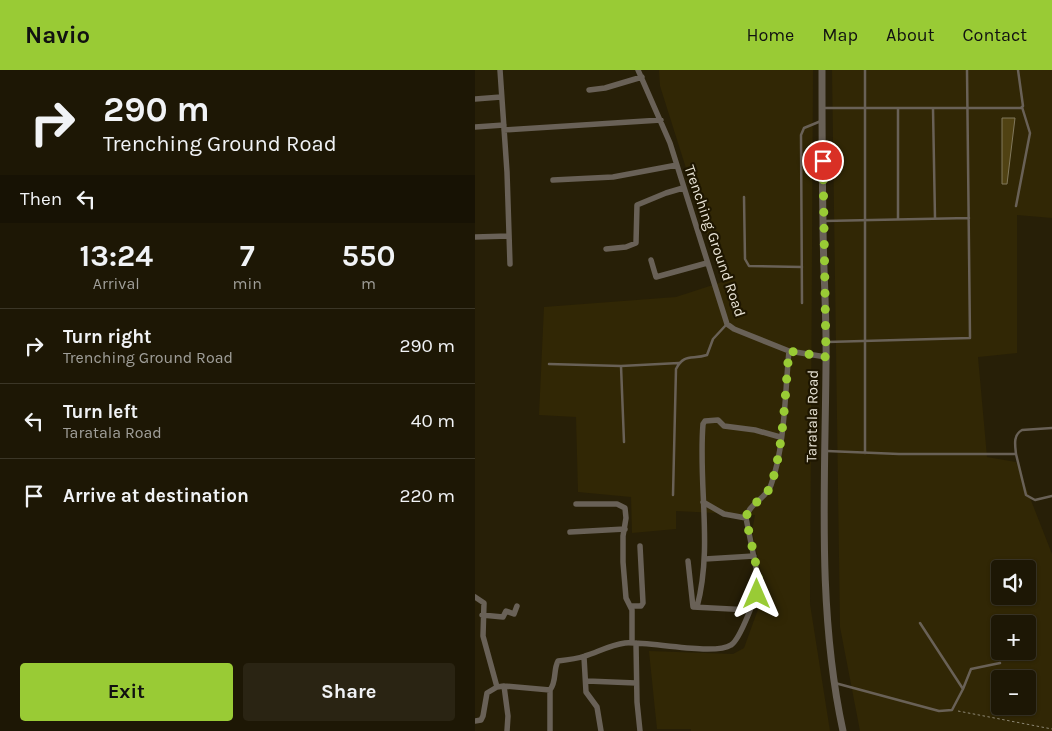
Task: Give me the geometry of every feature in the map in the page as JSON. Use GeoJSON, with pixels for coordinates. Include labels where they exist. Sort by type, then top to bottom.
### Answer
{"type":"FeatureCollection","features":[{"type":"Feature","properties":{"kind":"street"},"geometry":{"type":"LineString","coordinates":[[500,70],[510,264]]}},
{"type":"Feature","properties":{"kind":"street","name":"Trenching Ground Road"},"geometry":{"type":"LineString","coordinates":[[638,70],[661,120],[677,165],[727,324],[734,330],[789,351],[826,357]]}},
{"type":"Feature","properties":{"kind":"street","name":"Taratala Road"},"geometry":{"type":"LineString","coordinates":[[822,70],[826,342],[826,610],[834,682],[843,731]]}},
{"type":"Feature","properties":{"kind":"street"},"geometry":{"type":"LineString","coordinates":[[589,90],[605,88],[642,78]]}},
{"type":"Feature","properties":{"kind":"street"},"geometry":{"type":"LineString","coordinates":[[475,100],[501,98]]}},
{"type":"Feature","properties":{"kind":"street"},"geometry":{"type":"LineString","coordinates":[[475,127],[504,128],[661,120]]}},
{"type":"Feature","properties":{"kind":"street"},"geometry":{"type":"LineString","coordinates":[[553,180],[613,177],[677,165]]}},
{"type":"Feature","properties":{"kind":"street"},"geometry":{"type":"LineString","coordinates":[[606,249],[625,248],[636,243],[637,205],[683,188]]}},
{"type":"Feature","properties":{"kind":"street"},"geometry":{"type":"LineString","coordinates":[[475,236],[509,236]]}},
{"type":"Feature","properties":{"kind":"street"},"geometry":{"type":"LineString","coordinates":[[651,260],[656,277],[707,263]]}},
{"type":"Feature","properties":{"kind":"street"},"geometry":{"type":"LineString","coordinates":[[550,731],[550,690],[553,686],[558,661],[584,656],[615,645],[634,643],[687,648],[726,647],[735,642],[750,610],[759,583],[746,518],[747,511],[770,487],[776,467],[789,351]]}},
{"type":"Feature","properties":{"kind":"street"},"geometry":{"type":"LineString","coordinates":[[697,607],[703,587],[705,559],[701,483],[704,422],[718,420],[724,426],[755,430],[780,437]]}},
{"type":"Feature","properties":{"kind":"street"},"geometry":{"type":"LineString","coordinates":[[703,502],[724,514],[746,518]]}},
{"type":"Feature","properties":{"kind":"street"},"geometry":{"type":"LineString","coordinates":[[576,504],[622,506],[626,512],[623,562],[625,591],[631,606],[640,731]]}},
{"type":"Feature","properties":{"kind":"street"},"geometry":{"type":"LineString","coordinates":[[570,532],[625,529]]}},
{"type":"Feature","properties":{"kind":"street"},"geometry":{"type":"LineString","coordinates":[[631,606],[641,606],[643,603],[640,546]]}},
{"type":"Feature","properties":{"kind":"street"},"geometry":{"type":"LineString","coordinates":[[705,559],[754,556]]}},
{"type":"Feature","properties":{"kind":"street"},"geometry":{"type":"LineString","coordinates":[[688,561],[692,604],[697,607],[750,610]]}},
{"type":"Feature","properties":{"kind":"street"},"geometry":{"type":"LineString","coordinates":[[475,597],[484,603],[478,626],[500,686],[508,716],[507,731]]}},
{"type":"Feature","properties":{"kind":"street"},"geometry":{"type":"LineString","coordinates":[[482,615],[503,617],[506,611],[514,614],[517,606]]}},
{"type":"Feature","properties":{"kind":"street"},"geometry":{"type":"LineString","coordinates":[[584,656],[587,681],[586,692],[597,707],[601,731]]}},
{"type":"Feature","properties":{"kind":"street"},"geometry":{"type":"LineString","coordinates":[[587,681],[636,683]]}},
{"type":"Feature","properties":{"kind":"street"},"geometry":{"type":"LineString","coordinates":[[475,721],[481,720],[483,716],[487,694],[500,686],[550,690]]}},
{"type":"Feature","properties":{"kind":"lane"},"geometry":{"type":"LineString","coordinates":[[865,70],[865,453]]}},
{"type":"Feature","properties":{"kind":"lane"},"geometry":{"type":"LineString","coordinates":[[826,342],[969,338],[967,70]]}},
{"type":"Feature","properties":{"kind":"lane"},"geometry":{"type":"LineString","coordinates":[[1016,206],[1030,132],[1022,107],[1017,70]]}},
{"type":"Feature","properties":{"kind":"lane"},"geometry":{"type":"LineString","coordinates":[[823,108],[968,109],[1022,107]]}},
{"type":"Feature","properties":{"kind":"lane"},"geometry":{"type":"LineString","coordinates":[[898,108],[898,219]]}},
{"type":"Feature","properties":{"kind":"lane"},"geometry":{"type":"LineString","coordinates":[[933,109],[935,218]]}},
{"type":"Feature","properties":{"kind":"lane"},"geometry":{"type":"LineString","coordinates":[[802,303],[801,135],[804,128],[823,121]]}},
{"type":"Feature","properties":{"kind":"lane"},"geometry":{"type":"LineString","coordinates":[[744,197],[745,259],[749,266],[802,267]]}},
{"type":"Feature","properties":{"kind":"lane"},"geometry":{"type":"LineString","coordinates":[[823,221],[969,218]]}},
{"type":"Feature","properties":{"kind":"lane"},"geometry":{"type":"LineString","coordinates":[[673,495],[676,369],[685,358],[707,355],[713,339],[727,324]]}},
{"type":"Feature","properties":{"kind":"lane"},"geometry":{"type":"LineString","coordinates":[[549,364],[621,366],[679,363]]}},
{"type":"Feature","properties":{"kind":"lane"},"geometry":{"type":"LineString","coordinates":[[621,366],[623,442]]}},
{"type":"Feature","properties":{"kind":"lane"},"geometry":{"type":"LineString","coordinates":[[1052,428],[1023,430],[1018,432],[1015,438],[1016,454],[1026,496],[1035,500],[1052,496]]}},
{"type":"Feature","properties":{"kind":"lane"},"geometry":{"type":"LineString","coordinates":[[825,451],[1016,454]]}},
{"type":"Feature","properties":{"kind":"lane"},"geometry":{"type":"LineString","coordinates":[[920,623],[963,689]]}},
{"type":"Feature","properties":{"kind":"lane"},"geometry":{"type":"LineString","coordinates":[[834,682],[939,711],[952,710],[971,669],[1000,663]]}},
{"type":"Feature","properties":{"kind":"path"},"geometry":{"type":"LineString","coordinates":[[952,710],[1052,729]]}},
{"type":"Feature","properties":{"kind":"shaded area"},"geometry":{"type":"Polygon","coordinates":[[[659,70],[813,70],[810,604],[830,731],[691,731],[691,729],[657,729],[649,651],[733,654],[744,648],[765,590],[752,531],[755,515],[676,511],[676,529],[632,533],[631,497],[578,492],[576,417],[539,415],[544,307],[676,297],[722,282],[660,86],[659,70]]]}},
{"type":"Feature","properties":{"kind":"shaded area"},"geometry":{"type":"Polygon","coordinates":[[[832,70],[1052,70],[1052,218],[1017,215],[1017,353],[978,357],[987,457],[1016,462],[1052,554],[1052,731],[860,731],[840,627],[832,70]]]}},
{"type":"Feature","properties":{"kind":"building"},"geometry":{"type":"Polygon","coordinates":[[[1002,118],[1015,118],[1007,184],[1002,184],[1002,118]]]}},
{"type":"Feature","properties":{"kind":"route"},"geometry":{"type":"LineString","coordinates":[[757,594],[758,574],[747,530],[746,518],[747,511],[770,487],[776,467],[789,351],[826,357],[823,161]]}}]}
